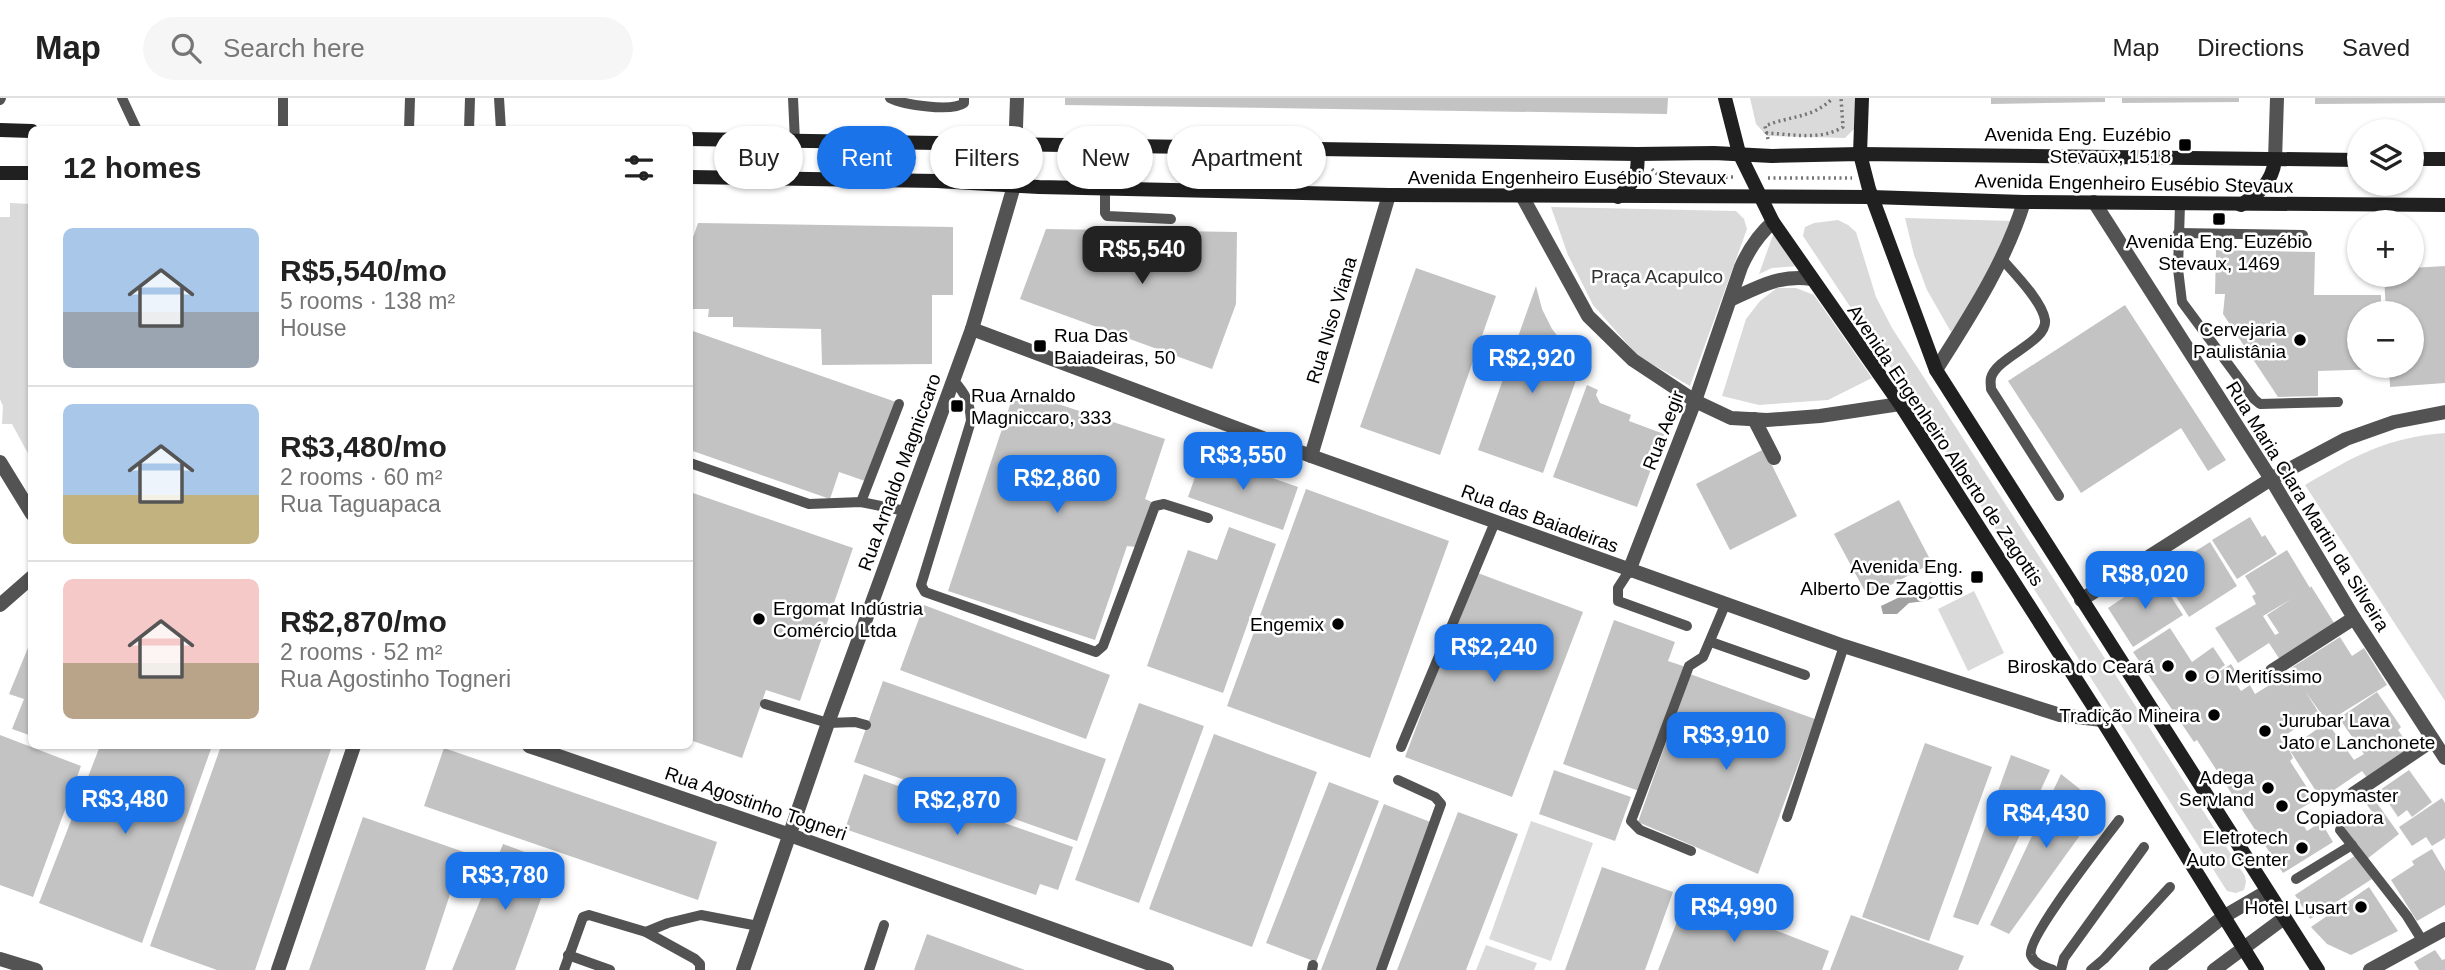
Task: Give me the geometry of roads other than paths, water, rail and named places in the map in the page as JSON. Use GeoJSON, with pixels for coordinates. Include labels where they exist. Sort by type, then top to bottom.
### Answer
{"type":"FeatureCollection","features":[{"type":"Feature","properties":{"kind":"main road","name":"Avenida Engenheiro Alberto de Zagottis"},"geometry":{"type":"LineString","coordinates":[[1725,98],[1739,153],[1773,222],[1900,404],[2102,720],[2257,970]]}},
{"type":"Feature","properties":{"kind":"main road","name":"Avenida Engenheiro Alberto de Zagottis"},"geometry":{"type":"LineString","coordinates":[[1862,98],[1860,154],[1871,197],[1936,370],[2318,970]]}},
{"type":"Feature","properties":{"kind":"main road"},"geometry":{"type":"LineString","coordinates":[[0,130],[28,131]]}},
{"type":"Feature","properties":{"kind":"main road","name":"Avenida Engenheiro Eusébio Stevaux"},"geometry":{"type":"LineString","coordinates":[[693,139],[714,139]]}},
{"type":"Feature","properties":{"kind":"main road","name":"Avenida Engenheiro Eusébio Stevaux"},"geometry":{"type":"LineString","coordinates":[[803,141],[930,143]]}},
{"type":"Feature","properties":{"kind":"main road","name":"Avenida Engenheiro Eusébio Stevaux"},"geometry":{"type":"LineString","coordinates":[[1043,144],[1637,154],[1739,153],[1772,156],[1860,154],[2347,160]]}},
{"type":"Feature","properties":{"kind":"main road"},"geometry":{"type":"LineString","coordinates":[[1618,197],[1634,180],[1637,154]]}},
{"type":"Feature","properties":{"kind":"main road"},"geometry":{"type":"LineString","coordinates":[[2424,159],[2445,159]]}},
{"type":"Feature","properties":{"kind":"main road"},"geometry":{"type":"LineString","coordinates":[[2241,205],[2269,181],[2275,160]]}},
{"type":"Feature","properties":{"kind":"main road"},"geometry":{"type":"LineString","coordinates":[[0,173],[28,173]]}},
{"type":"Feature","properties":{"kind":"main road","name":"Avenida Engenheiro Eusébio Stevaux"},"geometry":{"type":"LineString","coordinates":[[693,177],[930,181]]}},
{"type":"Feature","properties":{"kind":"main road","name":"Avenida Engenheiro Eusébio Stevaux"},"geometry":{"type":"LineString","coordinates":[[1105,189],[1522,197],[1762,196],[2241,205],[2445,205]]}},
{"type":"Feature","properties":{"kind":"street","name":"Rua Arnaldo Magniccaro"},"geometry":{"type":"LineString","coordinates":[[1017,98],[1017,126]]}},
{"type":"Feature","properties":{"kind":"street"},"geometry":{"type":"LineString","coordinates":[[2275,160],[2277,98]]}},
{"type":"Feature","properties":{"kind":"street","name":"Rua Arnaldo Magniccaro"},"geometry":{"type":"LineString","coordinates":[[743,970],[828,723],[972,328],[1013,189]]}},
{"type":"Feature","properties":{"kind":"street","name":"Rua Niso Viana"},"geometry":{"type":"LineString","coordinates":[[1311,456],[1389,195]]}},
{"type":"Feature","properties":{"kind":"street"},"geometry":{"type":"LineString","coordinates":[[1522,197],[1588,316],[1633,360],[1695,401],[1731,418],[1754,419],[1820,416],[1900,404]]}},
{"type":"Feature","properties":{"kind":"street"},"geometry":{"type":"LineString","coordinates":[[1936,370],[1986,290],[2017,227],[2024,202]]}},
{"type":"Feature","properties":{"kind":"street","name":"Rua Maria Clara Martin da Silveira"},"geometry":{"type":"LineString","coordinates":[[2094,202],[2271,479],[2354,618],[2445,758]]}},
{"type":"Feature","properties":{"kind":"street","name":"Rua Aegir"},"geometry":{"type":"LineString","coordinates":[[1629,571],[1695,401],[1750,248],[1760,233],[1773,222]]}},
{"type":"Feature","properties":{"kind":"street"},"geometry":{"type":"LineString","coordinates":[[1730,300],[1770,281],[1784,278],[1812,279]]}},
{"type":"Feature","properties":{"kind":"street","name":"Rua das Baiadeiras"},"geometry":{"type":"LineString","coordinates":[[972,328],[1311,456],[1725,605],[2060,715],[2102,720]]}},
{"type":"Feature","properties":{"kind":"street"},"geometry":{"type":"LineString","coordinates":[[2081,600],[2271,479],[2346,439],[2394,422],[2445,412]]}},
{"type":"Feature","properties":{"kind":"street"},"geometry":{"type":"LineString","coordinates":[[1754,419],[1774,458]]}},
{"type":"Feature","properties":{"kind":"street"},"geometry":{"type":"LineString","coordinates":[[0,462],[28,508]]}},
{"type":"Feature","properties":{"kind":"street"},"geometry":{"type":"LineString","coordinates":[[0,605],[28,580]]}},
{"type":"Feature","properties":{"kind":"street"},"geometry":{"type":"LineString","coordinates":[[2272,671],[2354,618]]}},
{"type":"Feature","properties":{"kind":"street"},"geometry":{"type":"LineString","coordinates":[[2353,794],[2433,740]]}},
{"type":"Feature","properties":{"kind":"street"},"geometry":{"type":"LineString","coordinates":[[278,970],[353,749]]}},
{"type":"Feature","properties":{"kind":"street","name":"Rua Agostinho Togneri"},"geometry":{"type":"LineString","coordinates":[[538,749],[790,835],[1167,970]]}},
{"type":"Feature","properties":{"kind":"street"},"geometry":{"type":"LineString","coordinates":[[2163,969],[2223,917],[2266,892]]}},
{"type":"Feature","properties":{"kind":"street"},"geometry":{"type":"LineString","coordinates":[[2214,970],[2284,918]]}},
{"type":"Feature","properties":{"kind":"street"},"geometry":{"type":"LineString","coordinates":[[2370,970],[2445,929]]}},
{"type":"Feature","properties":{"kind":"street"},"geometry":{"type":"LineString","coordinates":[[0,959],[36,970]]}},
{"type":"Feature","properties":{"kind":"lane"},"geometry":{"type":"LineString","coordinates":[[122,98],[135,126]]}},
{"type":"Feature","properties":{"kind":"lane"},"geometry":{"type":"LineString","coordinates":[[283,98],[283,126]]}},
{"type":"Feature","properties":{"kind":"lane"},"geometry":{"type":"LineString","coordinates":[[409,126],[410,98]]}},
{"type":"Feature","properties":{"kind":"lane"},"geometry":{"type":"LineString","coordinates":[[469,126],[470,98]]}},
{"type":"Feature","properties":{"kind":"lane"},"geometry":{"type":"LineString","coordinates":[[499,98],[501,126]]}},
{"type":"Feature","properties":{"kind":"lane"},"geometry":{"type":"LineString","coordinates":[[793,98],[794,126]]}},
{"type":"Feature","properties":{"kind":"lane"},"geometry":{"type":"LineString","coordinates":[[890,98],[925,106],[957,107],[964,103],[964,98]]}},
{"type":"Feature","properties":{"kind":"lane"},"geometry":{"type":"LineString","coordinates":[[1105,189],[1107,216],[1171,219]]}},
{"type":"Feature","properties":{"kind":"lane"},"geometry":{"type":"LineString","coordinates":[[2180,204],[2178,269],[2182,302],[2254,399],[2260,404],[2338,402]]}},
{"type":"Feature","properties":{"kind":"lane"},"geometry":{"type":"LineString","coordinates":[[2178,233],[2303,235]]}},
{"type":"Feature","properties":{"kind":"lane"},"geometry":{"type":"LineString","coordinates":[[2001,258],[2030,292],[2045,318],[2045,327],[1997,368],[1991,378],[1992,389],[2059,496]]}},
{"type":"Feature","properties":{"kind":"lane"},"geometry":{"type":"LineString","coordinates":[[953,380],[970,402],[971,421],[921,585],[925,592],[1096,652],[1103,646],[1155,506],[1164,504],[1208,518]]}},
{"type":"Feature","properties":{"kind":"lane"},"geometry":{"type":"LineString","coordinates":[[862,502],[899,404]]}},
{"type":"Feature","properties":{"kind":"lane"},"geometry":{"type":"LineString","coordinates":[[693,464],[809,504],[862,502],[905,511]]}},
{"type":"Feature","properties":{"kind":"lane"},"geometry":{"type":"LineString","coordinates":[[1401,747],[1495,522]]}},
{"type":"Feature","properties":{"kind":"lane"},"geometry":{"type":"LineString","coordinates":[[1629,571],[1618,588],[1618,601],[1686,626]]}},
{"type":"Feature","properties":{"kind":"lane"},"geometry":{"type":"LineString","coordinates":[[1691,851],[1640,831],[1631,821],[1689,666],[1703,657],[1725,605]]}},
{"type":"Feature","properties":{"kind":"lane"},"geometry":{"type":"LineString","coordinates":[[1711,642],[1805,675]]}},
{"type":"Feature","properties":{"kind":"lane"},"geometry":{"type":"LineString","coordinates":[[1787,817],[1844,646]]}},
{"type":"Feature","properties":{"kind":"lane"},"geometry":{"type":"LineString","coordinates":[[765,704],[828,723],[866,724]]}},
{"type":"Feature","properties":{"kind":"lane"},"geometry":{"type":"LineString","coordinates":[[1381,970],[1441,804],[1435,797],[1398,780]]}},
{"type":"Feature","properties":{"kind":"lane"},"geometry":{"type":"LineString","coordinates":[[2053,970],[2039,965],[2031,956],[2031,945],[2047,917],[2119,820]]}},
{"type":"Feature","properties":{"kind":"lane"},"geometry":{"type":"LineString","coordinates":[[2340,830],[2407,916],[2422,940]]}},
{"type":"Feature","properties":{"kind":"lane"},"geometry":{"type":"LineString","coordinates":[[2296,879],[2352,845]]}},
{"type":"Feature","properties":{"kind":"lane"},"geometry":{"type":"LineString","coordinates":[[2061,970],[2064,958],[2144,847]]}},
{"type":"Feature","properties":{"kind":"lane"},"geometry":{"type":"LineString","coordinates":[[2091,970],[2169,887]]}},
{"type":"Feature","properties":{"kind":"lane"},"geometry":{"type":"LineString","coordinates":[[564,970],[583,917],[589,915],[646,932],[695,958],[700,964],[700,970]]}},
{"type":"Feature","properties":{"kind":"lane"},"geometry":{"type":"LineString","coordinates":[[646,932],[668,923],[701,915],[758,926]]}},
{"type":"Feature","properties":{"kind":"lane"},"geometry":{"type":"LineString","coordinates":[[869,970],[884,925]]}},
{"type":"Feature","properties":{"kind":"lane"},"geometry":{"type":"LineString","coordinates":[[568,956],[610,970]]}},
{"type":"Feature","properties":{"kind":"place","name":"Avenida Eng. Euzébio Stevaux, 1518"},"geometry":{"type":"Point","coordinates":[2185,145]}},
{"type":"Feature","properties":{"kind":"place","name":"Avenida Eng. Euzébio Stevaux, 1469"},"geometry":{"type":"Point","coordinates":[2219,219]}},
{"type":"Feature","properties":{"kind":"place","name":"Cervejaria Paulistânia"},"geometry":{"type":"Point","coordinates":[2300,340]}},
{"type":"Feature","properties":{"kind":"place","name":"Rua Das Baiadeiras, 50"},"geometry":{"type":"Point","coordinates":[1040,346]}},
{"type":"Feature","properties":{"kind":"place","name":"Rua Arnaldo Magniccaro, 333"},"geometry":{"type":"Point","coordinates":[957,406]}},
{"type":"Feature","properties":{"kind":"place","name":"Avenida Eng. Alberto De Zagottis"},"geometry":{"type":"Point","coordinates":[1977,577]}},
{"type":"Feature","properties":{"kind":"place","name":"Ergomat Indústria Comércio Ltda"},"geometry":{"type":"Point","coordinates":[759,619]}},
{"type":"Feature","properties":{"kind":"place","name":"Engemix"},"geometry":{"type":"Point","coordinates":[1338,624]}},
{"type":"Feature","properties":{"kind":"place","name":"Biroska do Ceará"},"geometry":{"type":"Point","coordinates":[2168,666]}},
{"type":"Feature","properties":{"kind":"place","name":"O Meritíssimo"},"geometry":{"type":"Point","coordinates":[2191,676]}},
{"type":"Feature","properties":{"kind":"place","name":"Tradição Mineira"},"geometry":{"type":"Point","coordinates":[2214,715]}},
{"type":"Feature","properties":{"kind":"place","name":"Jurubar Lava Jato e Lanchonete"},"geometry":{"type":"Point","coordinates":[2265,731]}},
{"type":"Feature","properties":{"kind":"place","name":"Adega Servland"},"geometry":{"type":"Point","coordinates":[2268,788]}},
{"type":"Feature","properties":{"kind":"place","name":"Copymaster Copiadora"},"geometry":{"type":"Point","coordinates":[2282,806]}},
{"type":"Feature","properties":{"kind":"place","name":"Eletrotech Auto Center"},"geometry":{"type":"Point","coordinates":[2302,848]}},
{"type":"Feature","properties":{"kind":"place","name":"Hotel Lusart"},"geometry":{"type":"Point","coordinates":[2361,907]}},
{"type":"Feature","properties":{"kind":"park label","name":"Praça Acapulco"},"geometry":{"type":"Point","coordinates":[1657,276]}}]}
